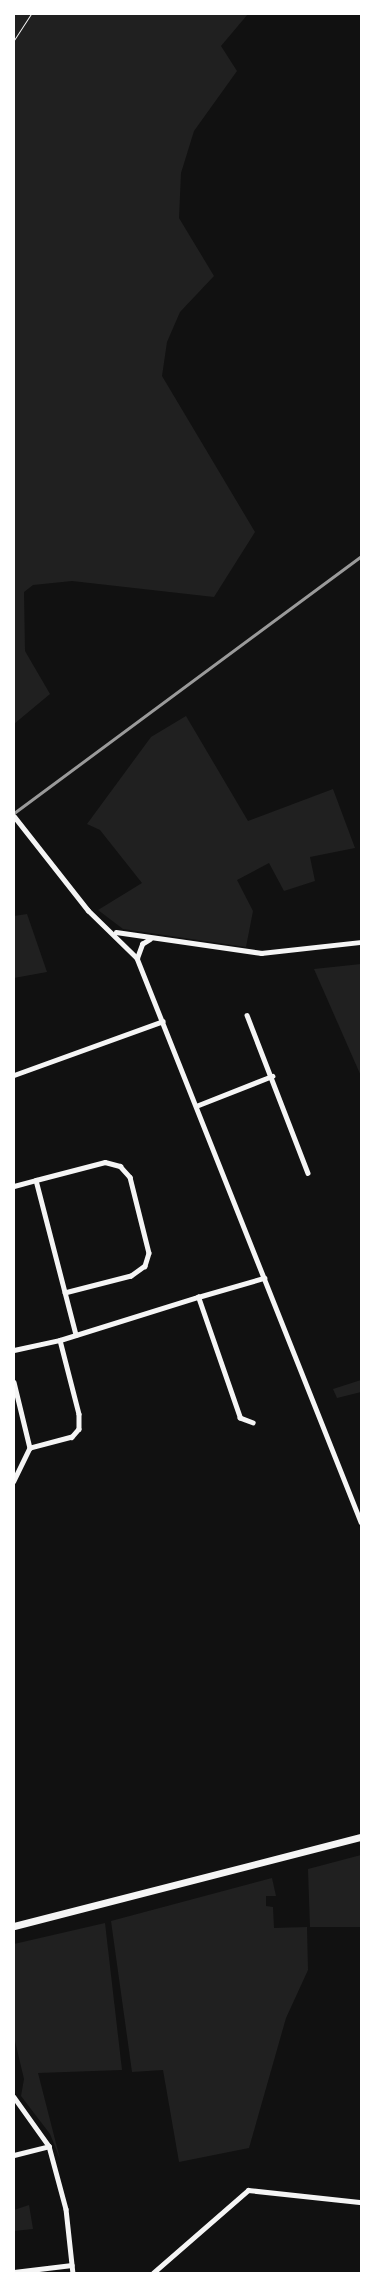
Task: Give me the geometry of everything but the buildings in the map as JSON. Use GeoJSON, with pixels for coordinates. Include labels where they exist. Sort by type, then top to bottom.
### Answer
{"type":"FeatureCollection","features":[{"type":"Feature","properties":{"kind":"main road"},"geometry":{"type":"LineString","coordinates":[[14,1926],[361,1837]]}},
{"type":"Feature","properties":{"kind":"street"},"geometry":{"type":"LineString","coordinates":[[14,816],[88,910],[115,932],[137,958],[361,1522]]}},
{"type":"Feature","properties":{"kind":"street"},"geometry":{"type":"LineString","coordinates":[[115,932],[150,939],[261,953],[361,942]]}},
{"type":"Feature","properties":{"kind":"street"},"geometry":{"type":"LineString","coordinates":[[137,958],[142,944],[150,939]]}},
{"type":"Feature","properties":{"kind":"street"},"geometry":{"type":"LineString","coordinates":[[247,1014],[308,1173]]}},
{"type":"Feature","properties":{"kind":"street"},"geometry":{"type":"LineString","coordinates":[[14,1075],[163,1021]]}},
{"type":"Feature","properties":{"kind":"street"},"geometry":{"type":"LineString","coordinates":[[196,1106],[272,1076]]}},
{"type":"Feature","properties":{"kind":"street"},"geometry":{"type":"LineString","coordinates":[[14,1186],[100,1163],[116,1164],[130,1177],[149,1257],[141,1271],[65,1293]]}},
{"type":"Feature","properties":{"kind":"street"},"geometry":{"type":"LineString","coordinates":[[36,1180],[76,1335]]}},
{"type":"Feature","properties":{"kind":"street"},"geometry":{"type":"LineString","coordinates":[[14,1350],[60,1340],[264,1278]]}},
{"type":"Feature","properties":{"kind":"street"},"geometry":{"type":"LineString","coordinates":[[198,1297],[240,1418],[253,1423]]}},
{"type":"Feature","properties":{"kind":"street"},"geometry":{"type":"LineString","coordinates":[[30,1448],[72,1437],[79,1429],[60,1340]]}},
{"type":"Feature","properties":{"kind":"street"},"geometry":{"type":"LineString","coordinates":[[14,1382],[30,1448],[14,1481]]}},
{"type":"Feature","properties":{"kind":"street"},"geometry":{"type":"LineString","coordinates":[[14,2097],[50,2146],[66,2210],[73,2273]]}},
{"type":"Feature","properties":{"kind":"street"},"geometry":{"type":"LineString","coordinates":[[14,2155],[50,2146]]}},
{"type":"Feature","properties":{"kind":"street"},"geometry":{"type":"LineString","coordinates":[[153,2273],[248,2190],[361,2202]]}},
{"type":"Feature","properties":{"kind":"street"},"geometry":{"type":"LineString","coordinates":[[14,2272],[72,2265]]}},
{"type":"Feature","properties":{"kind":"path"},"geometry":{"type":"LineString","coordinates":[[14,40],[31,14]]}},
{"type":"Feature","properties":{"kind":"shaded area"},"geometry":{"type":"Polygon","coordinates":[[[14,14],[248,14],[221,46],[237,71],[194,131],[181,173],[179,218],[214,276],[180,312],[167,342],[162,376],[255,532],[214,597],[72,581],[33,585],[24,592],[25,651],[50,694],[14,724],[14,14]]]}},
{"type":"Feature","properties":{"kind":"shaded area"},"geometry":{"type":"Polygon","coordinates":[[[186,716],[248,821],[333,789],[355,848],[310,857],[315,881],[284,891],[269,863],[237,880],[253,911],[246,947],[123,929],[98,910],[142,883],[100,830],[87,824],[151,737],[186,716]]]}},
{"type":"Feature","properties":{"kind":"shaded area"},"geometry":{"type":"Polygon","coordinates":[[[27,914],[47,972],[14,978],[14,916],[27,914]]]}},
{"type":"Feature","properties":{"kind":"shaded area"},"geometry":{"type":"Polygon","coordinates":[[[361,964],[361,1076],[314,969],[361,964]]]}},
{"type":"Feature","properties":{"kind":"shaded area"},"geometry":{"type":"Polygon","coordinates":[[[361,1380],[361,1392],[337,1398],[333,1389],[361,1380]]]}},
{"type":"Feature","properties":{"kind":"shaded area"},"geometry":{"type":"Polygon","coordinates":[[[361,1855],[361,1927],[310,1927],[308,1869],[361,1855]]]}},
{"type":"Feature","properties":{"kind":"shaded area"},"geometry":{"type":"Polygon","coordinates":[[[272,1878],[276,1896],[266,1896],[266,1906],[273,1907],[274,1928],[307,1927],[308,1970],[286,2018],[249,2148],[179,2162],[163,2070],[132,2072],[111,1921],[272,1878]]]}},
{"type":"Feature","properties":{"kind":"shaded area"},"geometry":{"type":"Polygon","coordinates":[[[105,1923],[122,2070],[38,2073],[60,2159],[50,2134],[21,2096],[24,2079],[14,2037],[14,1944],[105,1923]]]}},
{"type":"Feature","properties":{"kind":"shaded area"},"geometry":{"type":"Polygon","coordinates":[[[29,2205],[33,2229],[14,2231],[14,2210],[29,2205]]]}},
{"type":"Feature","properties":{"kind":"railway"},"geometry":{"type":"LineString","coordinates":[[14,813],[361,556]]}}]}
